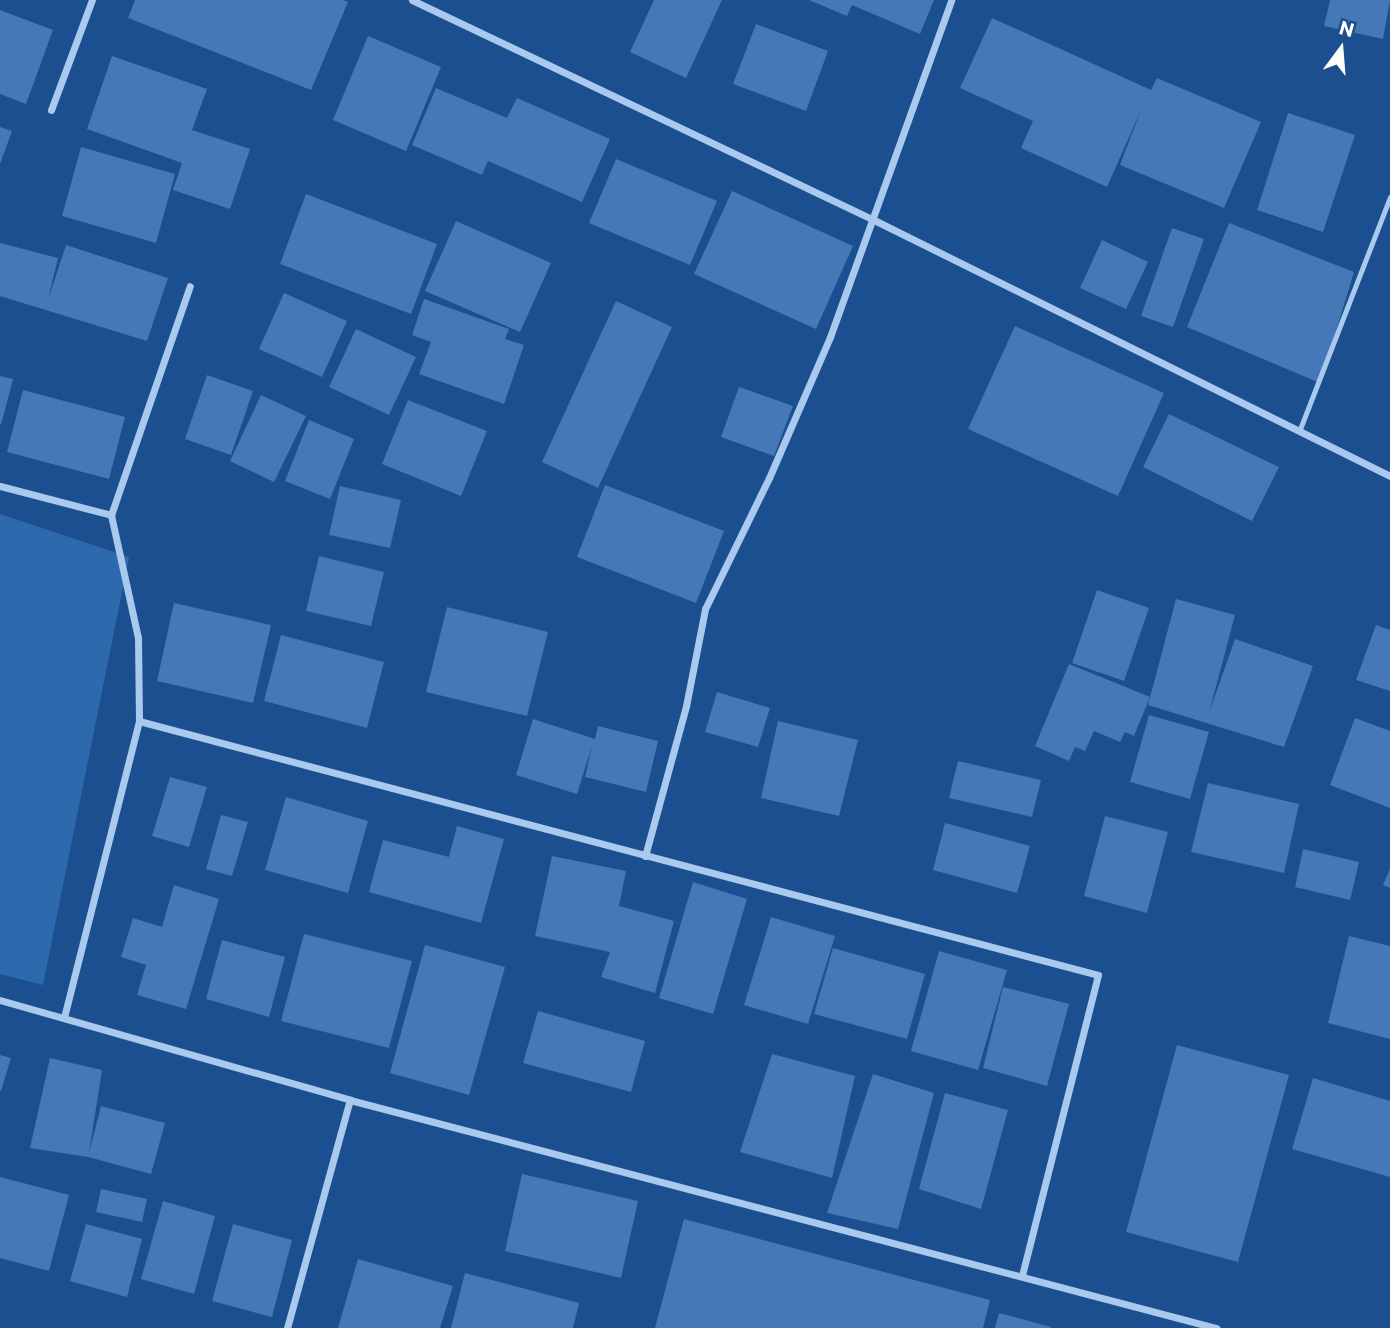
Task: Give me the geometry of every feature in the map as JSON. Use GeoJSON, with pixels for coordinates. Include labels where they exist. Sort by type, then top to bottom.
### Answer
{"type":"FeatureCollection","features":[{"type":"Feature","properties":{"kind":"street"},"geometry":{"type":"LineString","coordinates":[[51,110],[92,0]]}},
{"type":"Feature","properties":{"kind":"street"},"geometry":{"type":"LineString","coordinates":[[412,0],[872,219],[1300,429],[1390,476]]}},
{"type":"Feature","properties":{"kind":"street"},"geometry":{"type":"LineString","coordinates":[[645,856],[686,706],[705,609],[769,478],[830,337],[951,0]]}},
{"type":"Feature","properties":{"kind":"street"},"geometry":{"type":"LineString","coordinates":[[64,1018],[139,721],[138,638],[111,516],[190,286]]}},
{"type":"Feature","properties":{"kind":"street"},"geometry":{"type":"LineString","coordinates":[[0,486],[111,516]]}},
{"type":"Feature","properties":{"kind":"street"},"geometry":{"type":"LineString","coordinates":[[139,721],[1098,975],[1022,1275]]}},
{"type":"Feature","properties":{"kind":"street"},"geometry":{"type":"LineString","coordinates":[[0,1000],[350,1100],[1216,1328]]}},
{"type":"Feature","properties":{"kind":"street"},"geometry":{"type":"LineString","coordinates":[[287,1328],[350,1100]]}},
{"type":"Feature","properties":{"kind":"lane"},"geometry":{"type":"LineString","coordinates":[[1300,429],[1390,197]]}},
{"type":"Feature","properties":{"kind":"shaded area"},"geometry":{"type":"Polygon","coordinates":[[[0,514],[129,557],[43,985],[0,974],[0,514]]]}},
{"type":"Feature","properties":{"kind":"building"},"geometry":{"type":"Polygon","coordinates":[[[135,0],[348,2],[311,90],[128,18],[135,0]]]}},
{"type":"Feature","properties":{"kind":"building"},"geometry":{"type":"Polygon","coordinates":[[[654,0],[722,0],[686,78],[630,52],[654,0]]]}},
{"type":"Feature","properties":{"kind":"building"},"geometry":{"type":"Polygon","coordinates":[[[809,0],[934,0],[920,34],[852,5],[847,16],[809,0]]]}},
{"type":"Feature","properties":{"kind":"building"},"geometry":{"type":"Polygon","coordinates":[[[1330,0],[1390,0],[1383,39],[1324,26],[1330,0]]]}},
{"type":"Feature","properties":{"kind":"building"},"geometry":{"type":"Polygon","coordinates":[[[0,10],[53,30],[26,104],[0,94],[0,10]]]}},
{"type":"Feature","properties":{"kind":"building"},"geometry":{"type":"Polygon","coordinates":[[[992,18],[1151,90],[1157,78],[1261,122],[1224,208],[1120,165],[1141,110],[1107,187],[1021,148],[1033,121],[960,88],[992,18]]]}},
{"type":"Feature","properties":{"kind":"building"},"geometry":{"type":"Polygon","coordinates":[[[756,24],[828,51],[806,111],[733,84],[756,24]]]}},
{"type":"Feature","properties":{"kind":"building"},"geometry":{"type":"Polygon","coordinates":[[[368,36],[441,67],[406,151],[333,120],[368,36]]]}},
{"type":"Feature","properties":{"kind":"building"},"geometry":{"type":"Polygon","coordinates":[[[112,56],[207,89],[192,130],[250,149],[230,209],[173,190],[182,163],[87,129],[112,56]]]}},
{"type":"Feature","properties":{"kind":"building"},"geometry":{"type":"Polygon","coordinates":[[[436,88],[507,118],[517,98],[610,139],[582,202],[488,161],[482,175],[412,145],[436,88]]]}},
{"type":"Feature","properties":{"kind":"building"},"geometry":{"type":"Polygon","coordinates":[[[1288,113],[1355,135],[1323,232],[1257,210],[1288,113]]]}},
{"type":"Feature","properties":{"kind":"building"},"geometry":{"type":"Polygon","coordinates":[[[0,127],[12,131],[0,164],[0,127]]]}},
{"type":"Feature","properties":{"kind":"building"},"geometry":{"type":"Polygon","coordinates":[[[81,147],[175,174],[156,243],[62,216],[81,147]]]}},
{"type":"Feature","properties":{"kind":"building"},"geometry":{"type":"Polygon","coordinates":[[[616,159],[717,201],[690,265],[589,223],[616,159]]]}},
{"type":"Feature","properties":{"kind":"building"},"geometry":{"type":"Polygon","coordinates":[[[732,191],[853,246],[816,329],[694,274],[732,191]]]}},
{"type":"Feature","properties":{"kind":"building"},"geometry":{"type":"Polygon","coordinates":[[[306,194],[437,244],[411,314],[280,264],[306,194]]]}},
{"type":"Feature","properties":{"kind":"building"},"geometry":{"type":"Polygon","coordinates":[[[456,221],[551,263],[520,332],[425,291],[456,221]]]}},
{"type":"Feature","properties":{"kind":"building"},"geometry":{"type":"Polygon","coordinates":[[[1229,223],[1354,272],[1320,383],[1187,327],[1229,223]]]}},
{"type":"Feature","properties":{"kind":"building"},"geometry":{"type":"Polygon","coordinates":[[[1172,228],[1204,239],[1173,327],[1141,316],[1172,228]]]}},
{"type":"Feature","properties":{"kind":"building"},"geometry":{"type":"Polygon","coordinates":[[[1102,240],[1148,262],[1126,309],[1080,288],[1102,240]]]}},
{"type":"Feature","properties":{"kind":"building"},"geometry":{"type":"Polygon","coordinates":[[[0,243],[58,258],[48,300],[66,245],[168,278],[147,341],[0,296],[0,243]]]}},
{"type":"Feature","properties":{"kind":"building"},"geometry":{"type":"Polygon","coordinates":[[[284,293],[347,321],[322,377],[259,349],[284,293]]]}},
{"type":"Feature","properties":{"kind":"building"},"geometry":{"type":"Polygon","coordinates":[[[424,299],[509,329],[505,339],[524,345],[504,404],[419,374],[431,342],[412,335],[424,299]]]}},
{"type":"Feature","properties":{"kind":"building"},"geometry":{"type":"Polygon","coordinates":[[[616,301],[672,327],[598,488],[542,462],[616,301]]]}},
{"type":"Feature","properties":{"kind":"building"},"geometry":{"type":"Polygon","coordinates":[[[1015,326],[1164,393],[1118,496],[968,429],[1015,326]]]}},
{"type":"Feature","properties":{"kind":"building"},"geometry":{"type":"Polygon","coordinates":[[[356,329],[416,357],[389,415],[329,387],[356,329]]]}},
{"type":"Feature","properties":{"kind":"building"},"geometry":{"type":"Polygon","coordinates":[[[207,375],[253,391],[231,455],[185,439],[207,375]]]}},
{"type":"Feature","properties":{"kind":"building"},"geometry":{"type":"Polygon","coordinates":[[[0,376],[13,379],[1,425],[0,424],[0,376]]]}},
{"type":"Feature","properties":{"kind":"building"},"geometry":{"type":"Polygon","coordinates":[[[739,387],[793,406],[774,456],[721,437],[739,387]]]}},
{"type":"Feature","properties":{"kind":"building"},"geometry":{"type":"Polygon","coordinates":[[[23,390],[125,417],[109,479],[7,452],[23,390]]]}},
{"type":"Feature","properties":{"kind":"building"},"geometry":{"type":"Polygon","coordinates":[[[261,395],[306,416],[274,482],[230,461],[261,395]]]}},
{"type":"Feature","properties":{"kind":"building"},"geometry":{"type":"Polygon","coordinates":[[[408,400],[487,431],[461,496],[382,464],[408,400]]]}},
{"type":"Feature","properties":{"kind":"building"},"geometry":{"type":"Polygon","coordinates":[[[1169,414],[1279,467],[1252,521],[1143,467],[1169,414]]]}},
{"type":"Feature","properties":{"kind":"building"},"geometry":{"type":"Polygon","coordinates":[[[309,420],[354,439],[330,499],[285,481],[309,420]]]}},
{"type":"Feature","properties":{"kind":"building"},"geometry":{"type":"Polygon","coordinates":[[[605,485],[724,531],[696,603],[577,557],[605,485]]]}},
{"type":"Feature","properties":{"kind":"building"},"geometry":{"type":"Polygon","coordinates":[[[340,486],[401,500],[390,548],[329,535],[340,486]]]}},
{"type":"Feature","properties":{"kind":"building"},"geometry":{"type":"Polygon","coordinates":[[[319,556],[384,572],[371,626],[306,611],[319,556]]]}},
{"type":"Feature","properties":{"kind":"building"},"geometry":{"type":"Polygon","coordinates":[[[1097,590],[1149,608],[1124,681],[1072,663],[1097,590]]]}},
{"type":"Feature","properties":{"kind":"building"},"geometry":{"type":"Polygon","coordinates":[[[1176,599],[1235,615],[1209,713],[1235,639],[1313,666],[1284,747],[1148,705],[1176,599]]]}},
{"type":"Feature","properties":{"kind":"building"},"geometry":{"type":"Polygon","coordinates":[[[174,603],[271,625],[253,703],[157,681],[174,603]]]}},
{"type":"Feature","properties":{"kind":"building"},"geometry":{"type":"Polygon","coordinates":[[[447,607],[548,632],[527,716],[426,692],[447,607]]]}},
{"type":"Feature","properties":{"kind":"building"},"geometry":{"type":"Polygon","coordinates":[[[1376,625],[1390,630],[1390,691],[1356,680],[1376,625]]]}},
{"type":"Feature","properties":{"kind":"building"},"geometry":{"type":"Polygon","coordinates":[[[281,635],[384,662],[367,728],[264,701],[281,635]]]}},
{"type":"Feature","properties":{"kind":"building"},"geometry":{"type":"Polygon","coordinates":[[[1069,664],[1150,697],[1134,736],[1125,732],[1120,742],[1094,731],[1085,751],[1075,747],[1069,761],[1035,746],[1069,664]]]}},
{"type":"Feature","properties":{"kind":"building"},"geometry":{"type":"Polygon","coordinates":[[[717,692],[770,708],[758,747],[705,732],[717,692]]]}},
{"type":"Feature","properties":{"kind":"building"},"geometry":{"type":"Polygon","coordinates":[[[1149,715],[1209,732],[1190,799],[1130,782],[1149,715]]]}},
{"type":"Feature","properties":{"kind":"building"},"geometry":{"type":"Polygon","coordinates":[[[1355,718],[1390,731],[1390,808],[1330,785],[1355,718]]]}},
{"type":"Feature","properties":{"kind":"building"},"geometry":{"type":"Polygon","coordinates":[[[533,719],[595,739],[598,726],[658,741],[646,792],[585,777],[592,746],[577,794],[516,775],[533,719]]]}},
{"type":"Feature","properties":{"kind":"building"},"geometry":{"type":"Polygon","coordinates":[[[778,721],[858,740],[839,816],[761,798],[778,721]]]}},
{"type":"Feature","properties":{"kind":"building"},"geometry":{"type":"Polygon","coordinates":[[[958,761],[1041,780],[1032,817],[949,798],[958,761]]]}},
{"type":"Feature","properties":{"kind":"building"},"geometry":{"type":"Polygon","coordinates":[[[170,777],[207,787],[189,847],[152,836],[170,777]]]}},
{"type":"Feature","properties":{"kind":"building"},"geometry":{"type":"Polygon","coordinates":[[[1208,783],[1299,804],[1284,873],[1191,852],[1208,783]]]}},
{"type":"Feature","properties":{"kind":"building"},"geometry":{"type":"Polygon","coordinates":[[[286,797],[368,821],[348,893],[265,870],[286,797]]]}},
{"type":"Feature","properties":{"kind":"building"},"geometry":{"type":"Polygon","coordinates":[[[221,815],[248,822],[232,876],[206,869],[221,815]]]}},
{"type":"Feature","properties":{"kind":"building"},"geometry":{"type":"Polygon","coordinates":[[[1105,816],[1168,832],[1147,913],[1084,896],[1105,816]]]}},
{"type":"Feature","properties":{"kind":"building"},"geometry":{"type":"Polygon","coordinates":[[[945,823],[1030,846],[1017,893],[933,870],[945,823]]]}},
{"type":"Feature","properties":{"kind":"building"},"geometry":{"type":"Polygon","coordinates":[[[457,826],[504,839],[481,923],[369,892],[383,840],[449,857],[457,826]]]}},
{"type":"Feature","properties":{"kind":"building"},"geometry":{"type":"Polygon","coordinates":[[[1303,849],[1359,862],[1350,900],[1295,887],[1303,849]]]}},
{"type":"Feature","properties":{"kind":"building"},"geometry":{"type":"Polygon","coordinates":[[[552,856],[626,871],[619,906],[674,921],[655,993],[601,977],[610,952],[535,936],[552,856]]]}},
{"type":"Feature","properties":{"kind":"building"},"geometry":{"type":"Polygon","coordinates":[[[1390,869],[1390,888],[1383,885],[1390,869]]]}},
{"type":"Feature","properties":{"kind":"building"},"geometry":{"type":"Polygon","coordinates":[[[693,882],[747,899],[713,1014],[659,998],[693,882]]]}},
{"type":"Feature","properties":{"kind":"building"},"geometry":{"type":"Polygon","coordinates":[[[174,885],[219,899],[186,1009],[137,995],[146,965],[121,957],[133,918],[162,927],[174,885]]]}},
{"type":"Feature","properties":{"kind":"building"},"geometry":{"type":"Polygon","coordinates":[[[771,917],[835,936],[808,1024],[744,1005],[771,917]]]}},
{"type":"Feature","properties":{"kind":"building"},"geometry":{"type":"Polygon","coordinates":[[[304,934],[412,961],[389,1048],[281,1021],[304,934]]]}},
{"type":"Feature","properties":{"kind":"building"},"geometry":{"type":"Polygon","coordinates":[[[1349,936],[1390,946],[1390,1039],[1328,1023],[1349,936]]]}},
{"type":"Feature","properties":{"kind":"building"},"geometry":{"type":"Polygon","coordinates":[[[222,940],[285,957],[269,1017],[206,999],[222,940]]]}},
{"type":"Feature","properties":{"kind":"building"},"geometry":{"type":"Polygon","coordinates":[[[425,945],[505,967],[469,1095],[390,1073],[425,945]]]}},
{"type":"Feature","properties":{"kind":"building"},"geometry":{"type":"Polygon","coordinates":[[[833,948],[925,974],[907,1039],[814,1014],[833,948]]]}},
{"type":"Feature","properties":{"kind":"building"},"geometry":{"type":"Polygon","coordinates":[[[939,951],[1007,970],[978,1070],[911,1051],[939,951]]]}},
{"type":"Feature","properties":{"kind":"building"},"geometry":{"type":"Polygon","coordinates":[[[1003,987],[1069,1004],[1047,1086],[983,1068],[1003,987]]]}},
{"type":"Feature","properties":{"kind":"building"},"geometry":{"type":"Polygon","coordinates":[[[538,1011],[645,1041],[631,1092],[523,1063],[538,1011]]]}},
{"type":"Feature","properties":{"kind":"building"},"geometry":{"type":"Polygon","coordinates":[[[1177,1045],[1289,1075],[1238,1262],[1126,1232],[1177,1045]]]}},
{"type":"Feature","properties":{"kind":"building"},"geometry":{"type":"Polygon","coordinates":[[[772,1054],[855,1076],[832,1178],[740,1152],[772,1054]]]}},
{"type":"Feature","properties":{"kind":"building"},"geometry":{"type":"Polygon","coordinates":[[[0,1055],[11,1058],[1,1091],[0,1091],[0,1055]]]}},
{"type":"Feature","properties":{"kind":"building"},"geometry":{"type":"Polygon","coordinates":[[[50,1058],[102,1070],[89,1153],[101,1106],[165,1123],[151,1174],[88,1157],[30,1148],[50,1058]]]}},
{"type":"Feature","properties":{"kind":"building"},"geometry":{"type":"Polygon","coordinates":[[[873,1074],[934,1093],[898,1229],[827,1213],[873,1074]]]}},
{"type":"Feature","properties":{"kind":"building"},"geometry":{"type":"Polygon","coordinates":[[[1313,1078],[1390,1101],[1390,1177],[1292,1149],[1313,1078]]]}},
{"type":"Feature","properties":{"kind":"building"},"geometry":{"type":"Polygon","coordinates":[[[945,1093],[1008,1110],[981,1209],[919,1189],[945,1093]]]}},
{"type":"Feature","properties":{"kind":"building"},"geometry":{"type":"Polygon","coordinates":[[[522,1174],[638,1201],[621,1278],[505,1251],[522,1174]]]}},
{"type":"Feature","properties":{"kind":"building"},"geometry":{"type":"Polygon","coordinates":[[[0,1177],[69,1195],[49,1271],[0,1258],[0,1177]]]}},
{"type":"Feature","properties":{"kind":"building"},"geometry":{"type":"Polygon","coordinates":[[[101,1189],[147,1199],[142,1222],[96,1212],[101,1189]]]}},
{"type":"Feature","properties":{"kind":"building"},"geometry":{"type":"Polygon","coordinates":[[[163,1201],[215,1216],[194,1294],[141,1279],[163,1201]]]}},
{"type":"Feature","properties":{"kind":"building"},"geometry":{"type":"Polygon","coordinates":[[[684,1219],[990,1300],[983,1328],[655,1328],[684,1219]]]}},
{"type":"Feature","properties":{"kind":"building"},"geometry":{"type":"Polygon","coordinates":[[[86,1224],[142,1239],[127,1297],[70,1281],[86,1224]]]}},
{"type":"Feature","properties":{"kind":"building"},"geometry":{"type":"Polygon","coordinates":[[[233,1224],[292,1240],[272,1317],[212,1301],[233,1224]]]}},
{"type":"Feature","properties":{"kind":"building"},"geometry":{"type":"Polygon","coordinates":[[[358,1259],[453,1286],[440,1328],[338,1328],[358,1259]]]}},
{"type":"Feature","properties":{"kind":"building"},"geometry":{"type":"Polygon","coordinates":[[[465,1273],[579,1303],[573,1328],[451,1328],[465,1273]]]}},
{"type":"Feature","properties":{"kind":"building"},"geometry":{"type":"Polygon","coordinates":[[[999,1313],[1051,1327],[1051,1328],[995,1328],[999,1313]]]}}]}
